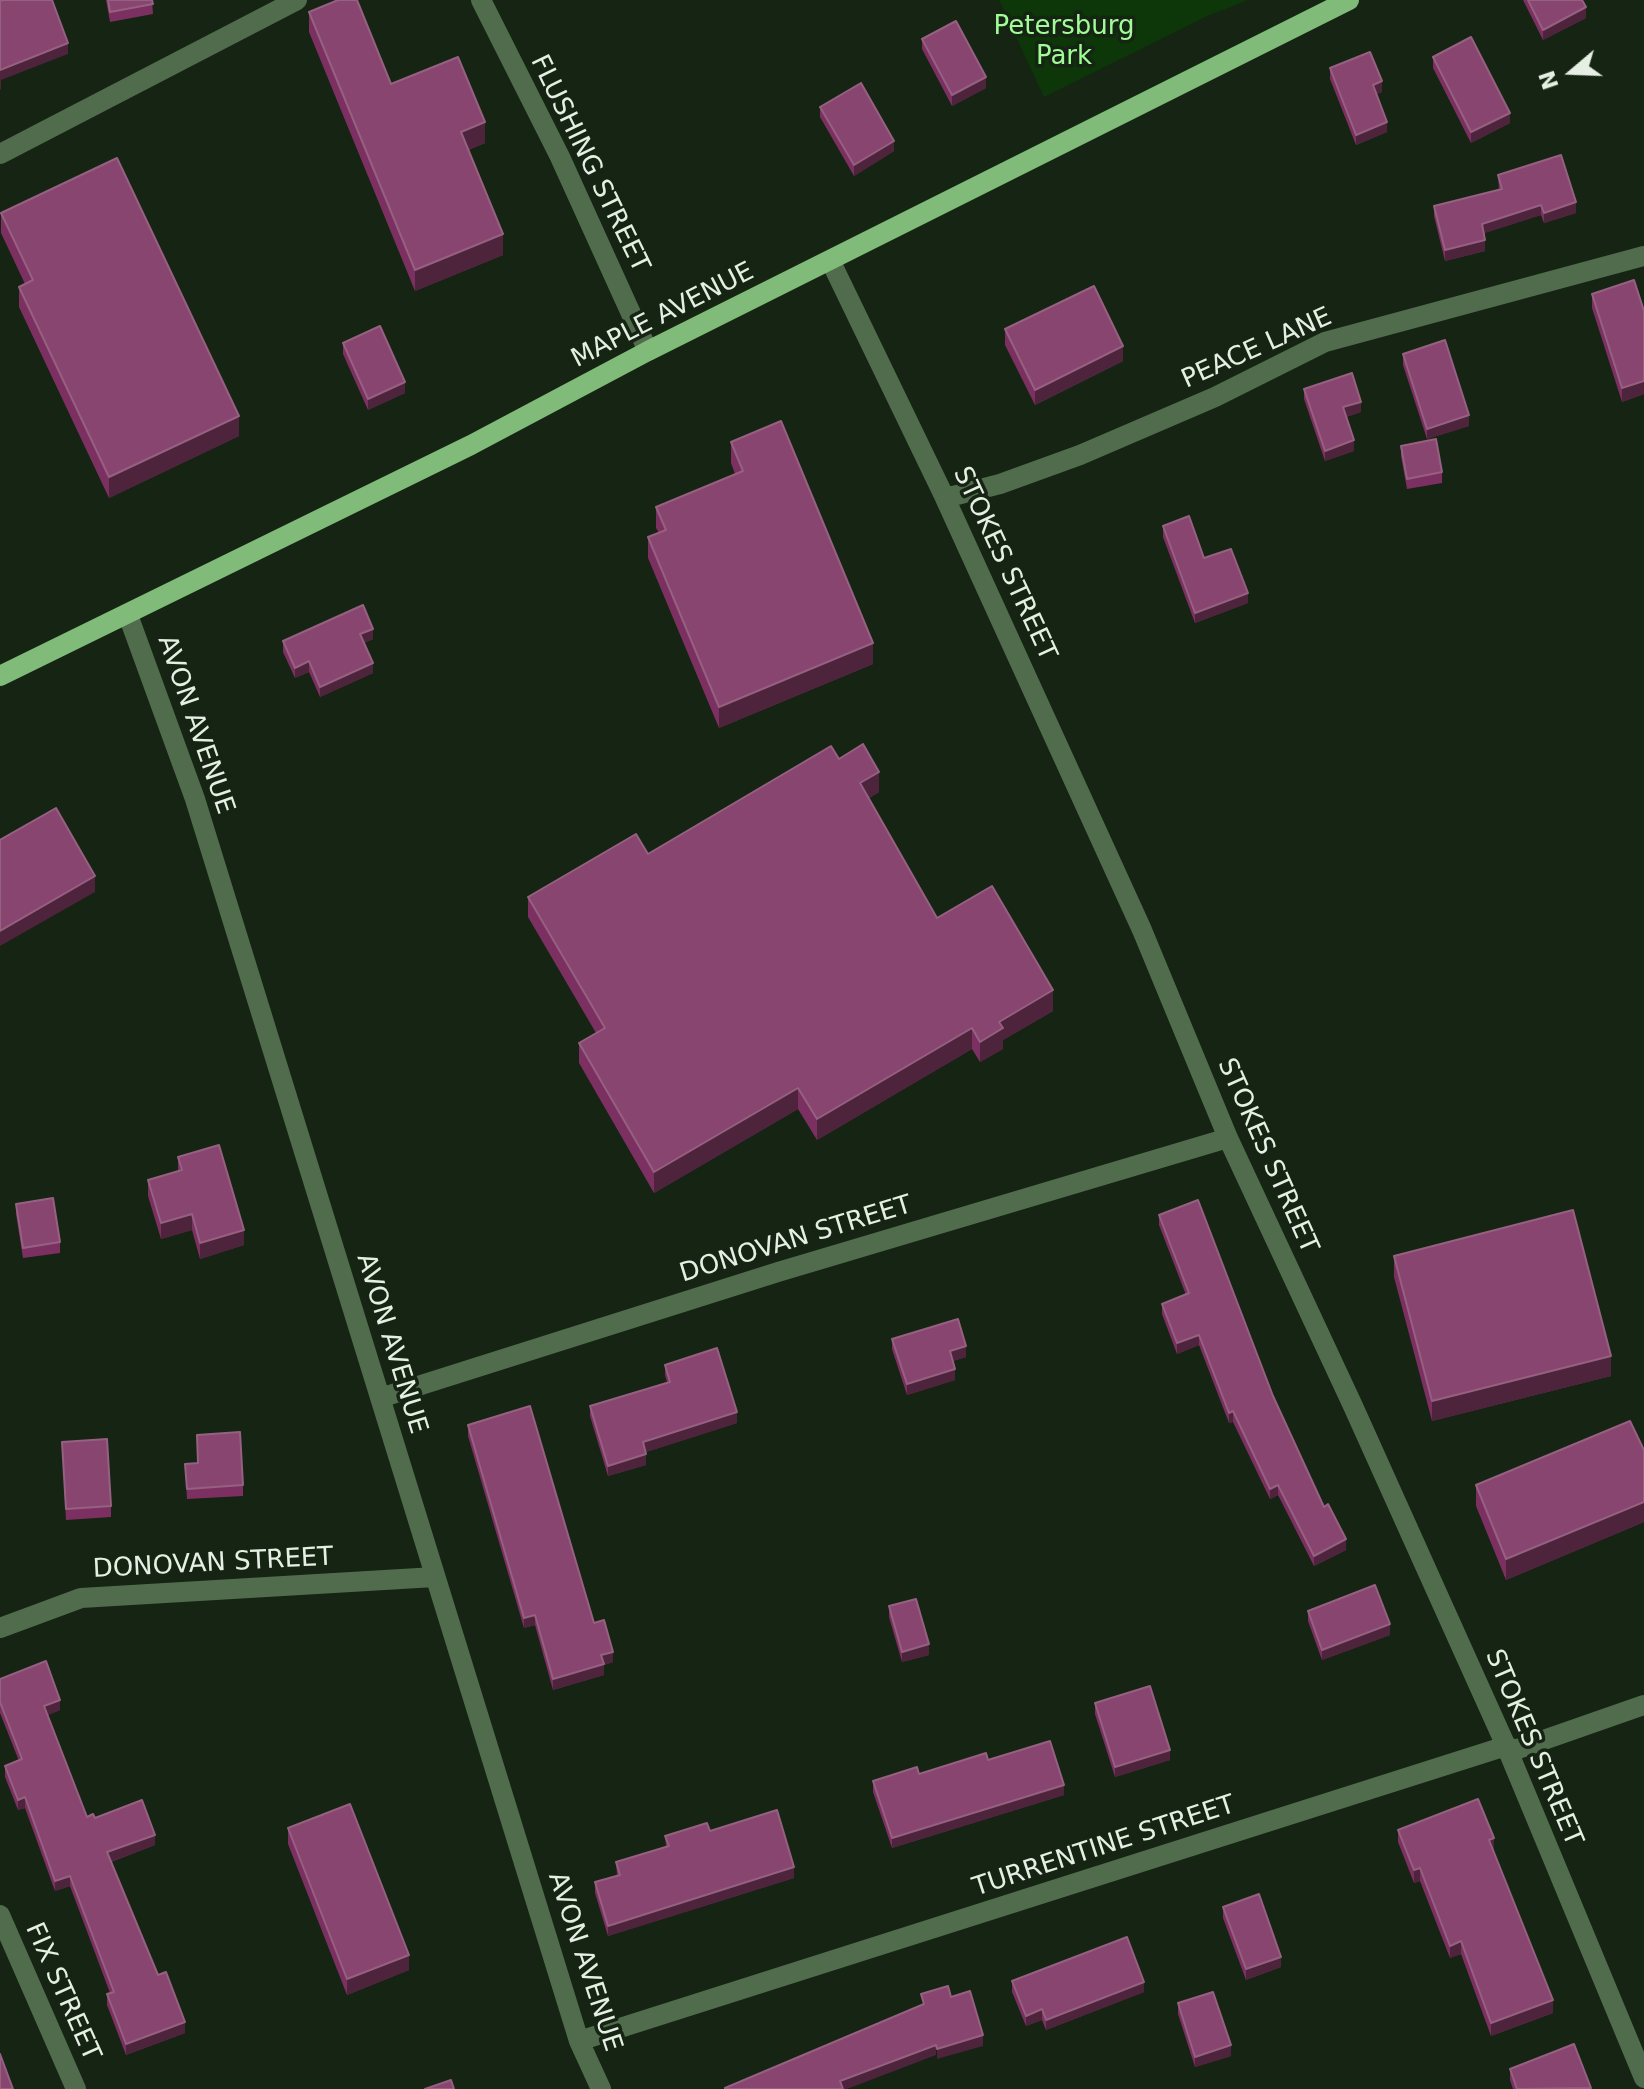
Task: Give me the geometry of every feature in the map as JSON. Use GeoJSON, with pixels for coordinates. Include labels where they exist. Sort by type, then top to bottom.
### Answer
{"type":"FeatureCollection","features":[{"type":"Feature","properties":{"kind":"main road","name":"MAPLE AVENUE"},"geometry":{"type":"LineString","coordinates":[[0,676],[471,445],[648,351],[1349,0]]}},
{"type":"Feature","properties":{"kind":"street"},"geometry":{"type":"LineString","coordinates":[[0,154],[297,0]]}},
{"type":"Feature","properties":{"kind":"street","name":"FLUSHING STREET"},"geometry":{"type":"LineString","coordinates":[[481,0],[560,157],[648,351]]}},
{"type":"Feature","properties":{"kind":"street","name":"PEACE LANE"},"geometry":{"type":"LineString","coordinates":[[945,498],[1000,484],[1080,455],[1215,397],[1325,342],[1644,256]]}},
{"type":"Feature","properties":{"kind":"street","name":"STOKES STREET"},"geometry":{"type":"LineString","coordinates":[[831,262],[945,498],[1142,930],[1228,1138],[1506,1746],[1644,2078]]}},
{"type":"Feature","properties":{"kind":"street","name":"AVON AVENUE"},"geometry":{"type":"LineString","coordinates":[[128,615],[195,799],[579,2041],[601,2089]]}},
{"type":"Feature","properties":{"kind":"street","name":"DONOVAN STREET"},"geometry":{"type":"LineString","coordinates":[[380,1398],[778,1272],[1228,1138]]}},
{"type":"Feature","properties":{"kind":"street","name":"DONOVAN STREET"},"geometry":{"type":"LineString","coordinates":[[0,1628],[81,1598],[435,1577]]}},
{"type":"Feature","properties":{"kind":"street","name":"TURRENTINE STREET"},"geometry":{"type":"LineString","coordinates":[[579,2041],[1506,1746],[1515,1750],[1644,1705]]}},
{"type":"Feature","properties":{"kind":"street","name":"FIX STREET"},"geometry":{"type":"LineString","coordinates":[[0,1915],[76,2089]]}},
{"type":"Feature","properties":{"kind":"green space","name":"Petersburg Park"},"geometry":{"type":"Polygon","coordinates":[[[999,0],[1248,0],[1207,16],[1044,97],[999,0]]]}},
{"type":"Feature","properties":{"kind":"building"},"geometry":{"type":"Polygon","coordinates":[[[52,0],[68,43],[0,70],[0,1],[52,0]]]}},
{"type":"Feature","properties":{"kind":"building"},"geometry":{"type":"Polygon","coordinates":[[[108,0],[152,0],[153,4],[110,12],[108,0]]]}},
{"type":"Feature","properties":{"kind":"building"},"geometry":{"type":"Polygon","coordinates":[[[338,0],[357,0],[391,84],[458,57],[485,122],[461,132],[503,234],[415,270],[309,12],[338,0]]]}},
{"type":"Feature","properties":{"kind":"building"},"geometry":{"type":"Polygon","coordinates":[[[1528,0],[1582,0],[1586,7],[1543,30],[1528,0]]]}},
{"type":"Feature","properties":{"kind":"building"},"geometry":{"type":"Polygon","coordinates":[[[956,21],[986,77],[952,95],[922,39],[956,21]]]}},
{"type":"Feature","properties":{"kind":"building"},"geometry":{"type":"Polygon","coordinates":[[[1471,37],[1510,113],[1471,132],[1433,57],[1471,37]]]}},
{"type":"Feature","properties":{"kind":"building"},"geometry":{"type":"Polygon","coordinates":[[[1370,52],[1382,81],[1373,85],[1387,122],[1356,135],[1330,68],[1370,52]]]}},
{"type":"Feature","properties":{"kind":"building"},"geometry":{"type":"Polygon","coordinates":[[[861,83],[894,141],[854,165],[820,107],[861,83]]]}},
{"type":"Feature","properties":{"kind":"building"},"geometry":{"type":"Polygon","coordinates":[[[1561,155],[1576,202],[1544,213],[1541,205],[1482,224],[1485,240],[1445,250],[1434,206],[1502,189],[1498,175],[1561,155]]]}},
{"type":"Feature","properties":{"kind":"building"},"geometry":{"type":"Polygon","coordinates":[[[117,158],[239,416],[109,477],[19,287],[33,280],[1,213],[117,158]]]}},
{"type":"Feature","properties":{"kind":"building"},"geometry":{"type":"Polygon","coordinates":[[[1634,280],[1644,311],[1644,381],[1622,388],[1592,294],[1634,280]]]}},
{"type":"Feature","properties":{"kind":"building"},"geometry":{"type":"Polygon","coordinates":[[[1094,286],[1123,346],[1035,390],[1005,329],[1094,286]]]}},
{"type":"Feature","properties":{"kind":"building"},"geometry":{"type":"Polygon","coordinates":[[[380,326],[405,382],[368,399],[343,343],[380,326]]]}},
{"type":"Feature","properties":{"kind":"building"},"geometry":{"type":"Polygon","coordinates":[[[1445,340],[1469,415],[1427,429],[1403,354],[1445,340]]]}},
{"type":"Feature","properties":{"kind":"building"},"geometry":{"type":"Polygon","coordinates":[[[1352,373],[1361,402],[1343,407],[1354,440],[1325,451],[1304,389],[1352,373]]]}},
{"type":"Feature","properties":{"kind":"building"},"geometry":{"type":"Polygon","coordinates":[[[781,421],[873,643],[719,707],[648,537],[666,530],[656,507],[743,471],[731,442],[781,421]]]}},
{"type":"Feature","properties":{"kind":"building"},"geometry":{"type":"Polygon","coordinates":[[[1436,439],[1442,472],[1407,479],[1401,446],[1436,439]]]}},
{"type":"Feature","properties":{"kind":"building"},"geometry":{"type":"Polygon","coordinates":[[[1189,516],[1204,558],[1231,549],[1248,593],[1195,613],[1163,526],[1189,516]]]}},
{"type":"Feature","properties":{"kind":"building"},"geometry":{"type":"Polygon","coordinates":[[[363,605],[373,629],[360,634],[373,663],[320,687],[309,661],[295,668],[283,641],[363,605]]]}},
{"type":"Feature","properties":{"kind":"building"},"geometry":{"type":"Polygon","coordinates":[[[863,744],[879,772],[860,783],[937,918],[992,886],[1053,990],[999,1022],[1003,1028],[980,1042],[972,1028],[817,1119],[798,1088],[654,1172],[579,1043],[605,1028],[528,897],[636,834],[648,854],[831,746],[839,759],[863,744]]]}},
{"type":"Feature","properties":{"kind":"building"},"geometry":{"type":"Polygon","coordinates":[[[56,808],[95,876],[0,931],[0,840],[56,808]]]}},
{"type":"Feature","properties":{"kind":"building"},"geometry":{"type":"Polygon","coordinates":[[[219,1145],[244,1230],[200,1243],[192,1214],[161,1223],[148,1180],[182,1170],[178,1157],[219,1145]]]}},
{"type":"Feature","properties":{"kind":"building"},"geometry":{"type":"Polygon","coordinates":[[[53,1198],[60,1242],[23,1248],[16,1204],[53,1198]]]}},
{"type":"Feature","properties":{"kind":"building"},"geometry":{"type":"Polygon","coordinates":[[[1198,1200],[1273,1396],[1324,1507],[1328,1504],[1346,1539],[1314,1556],[1278,1485],[1270,1489],[1233,1411],[1229,1413],[1199,1335],[1177,1343],[1162,1304],[1189,1293],[1159,1215],[1198,1200]]]}},
{"type":"Feature","properties":{"kind":"building"},"geometry":{"type":"Polygon","coordinates":[[[1573,1210],[1611,1356],[1432,1401],[1394,1256],[1573,1210]]]}},
{"type":"Feature","properties":{"kind":"building"},"geometry":{"type":"Polygon","coordinates":[[[958,1319],[966,1346],[950,1351],[955,1369],[907,1384],[892,1339],[958,1319]]]}},
{"type":"Feature","properties":{"kind":"building"},"geometry":{"type":"Polygon","coordinates":[[[717,1348],[737,1412],[643,1442],[646,1454],[608,1466],[590,1406],[670,1382],[665,1365],[717,1348]]]}},
{"type":"Feature","properties":{"kind":"building"},"geometry":{"type":"Polygon","coordinates":[[[530,1406],[594,1623],[604,1620],[613,1652],[601,1655],[604,1664],[553,1679],[535,1615],[524,1618],[468,1425],[530,1406]]]}},
{"type":"Feature","properties":{"kind":"building"},"geometry":{"type":"Polygon","coordinates":[[[1630,1421],[1644,1450],[1644,1502],[1506,1559],[1476,1485],[1630,1421]]]}},
{"type":"Feature","properties":{"kind":"building"},"geometry":{"type":"Polygon","coordinates":[[[240,1432],[243,1485],[187,1489],[185,1464],[198,1463],[197,1435],[240,1432]]]}},
{"type":"Feature","properties":{"kind":"building"},"geometry":{"type":"Polygon","coordinates":[[[107,1439],[111,1506],[66,1509],[62,1442],[107,1439]]]}},
{"type":"Feature","properties":{"kind":"building"},"geometry":{"type":"Polygon","coordinates":[[[1375,1585],[1390,1624],[1322,1650],[1308,1611],[1375,1585]]]}},
{"type":"Feature","properties":{"kind":"building"},"geometry":{"type":"Polygon","coordinates":[[[916,1599],[929,1644],[902,1652],[889,1606],[916,1599]]]}},
{"type":"Feature","properties":{"kind":"building"},"geometry":{"type":"Polygon","coordinates":[[[46,1661],[60,1700],[44,1706],[87,1817],[93,1814],[95,1818],[142,1800],[155,1835],[107,1852],[158,1975],[166,1972],[185,2022],[126,2044],[107,1994],[114,1992],[70,1876],[55,1881],[25,1797],[18,1800],[5,1766],[22,1759],[0,1702],[0,1679],[46,1661]]]}},
{"type":"Feature","properties":{"kind":"building"},"geometry":{"type":"Polygon","coordinates":[[[1150,1686],[1170,1750],[1115,1767],[1095,1703],[1150,1686]]]}},
{"type":"Feature","properties":{"kind":"building"},"geometry":{"type":"Polygon","coordinates":[[[1050,1741],[1064,1785],[892,1838],[873,1781],[917,1767],[919,1774],[986,1753],[988,1760],[1050,1741]]]}},
{"type":"Feature","properties":{"kind":"building"},"geometry":{"type":"Polygon","coordinates":[[[1478,1799],[1494,1838],[1489,1840],[1553,2000],[1491,2023],[1461,1941],[1450,1946],[1420,1868],[1414,1870],[1398,1830],[1478,1799]]]}},
{"type":"Feature","properties":{"kind":"building"},"geometry":{"type":"Polygon","coordinates":[[[350,1804],[409,1955],[347,1979],[288,1828],[350,1804]]]}},
{"type":"Feature","properties":{"kind":"building"},"geometry":{"type":"Polygon","coordinates":[[[777,1810],[794,1867],[608,1926],[595,1882],[620,1875],[616,1862],[669,1846],[665,1836],[707,1823],[710,1831],[777,1810]]]}},
{"type":"Feature","properties":{"kind":"building"},"geometry":{"type":"Polygon","coordinates":[[[1259,1894],[1281,1957],[1246,1969],[1223,1907],[1259,1894]]]}},
{"type":"Feature","properties":{"kind":"building"},"geometry":{"type":"Polygon","coordinates":[[[1127,1937],[1144,1982],[1046,2020],[1042,2009],[1026,2016],[1012,1981],[1127,1937]]]}},
{"type":"Feature","properties":{"kind":"building"},"geometry":{"type":"Polygon","coordinates":[[[948,1986],[951,1997],[970,1991],[983,2035],[937,2049],[936,2045],[840,2081],[843,2089],[725,2089],[924,2004],[921,1994],[948,1986]]]}},
{"type":"Feature","properties":{"kind":"building"},"geometry":{"type":"Polygon","coordinates":[[[1213,1992],[1231,2045],[1195,2057],[1178,2003],[1213,1992]]]}},
{"type":"Feature","properties":{"kind":"building"},"geometry":{"type":"Polygon","coordinates":[[[1574,2044],[1591,2088],[1517,2089],[1510,2069],[1574,2044]]]}},
{"type":"Feature","properties":{"kind":"building"},"geometry":{"type":"Polygon","coordinates":[[[0,2054],[13,2089],[0,2089],[0,2054]]]}},
{"type":"Feature","properties":{"kind":"building"},"geometry":{"type":"Polygon","coordinates":[[[451,2080],[454,2089],[425,2089],[451,2080]]]}}]}
